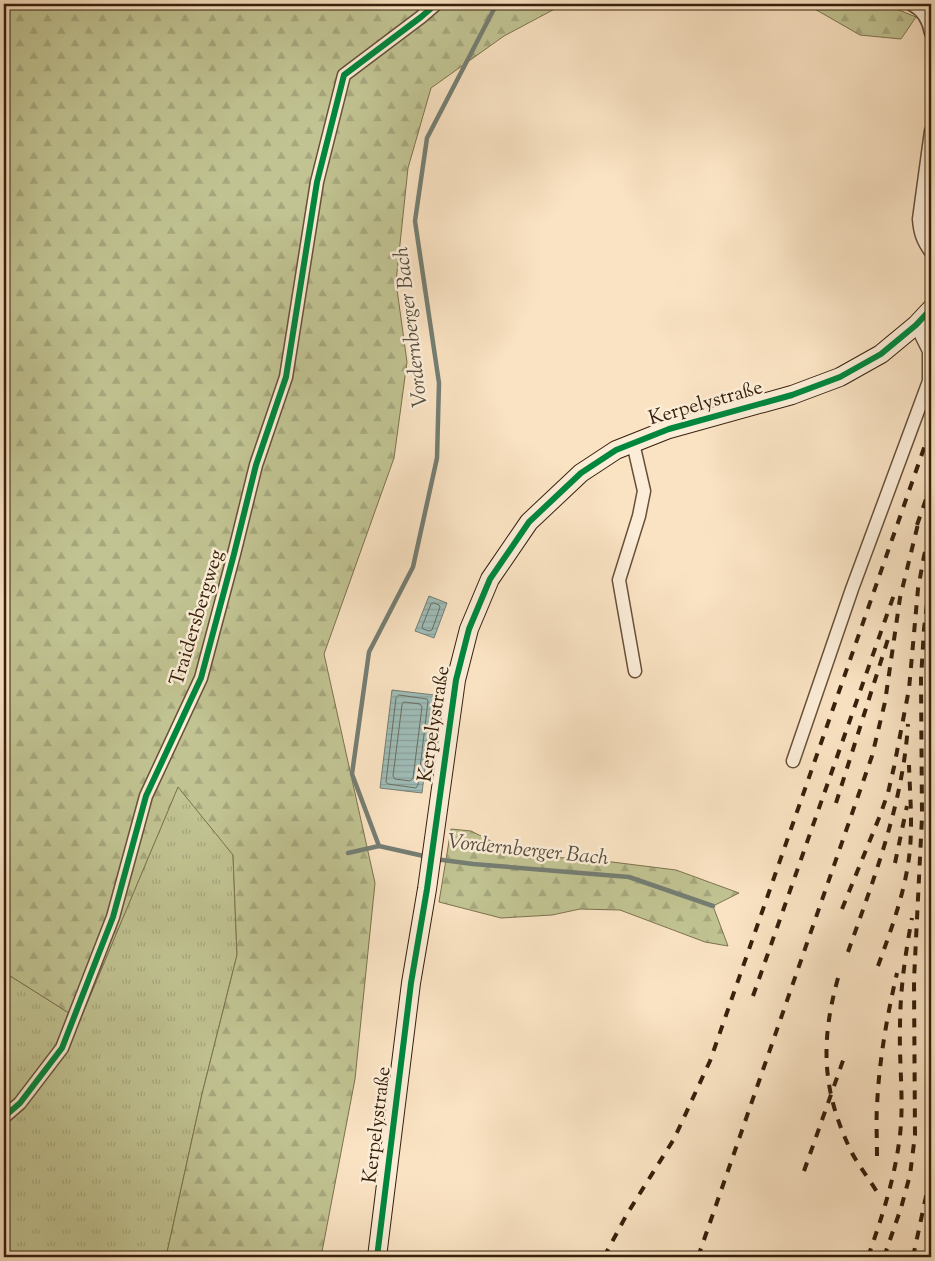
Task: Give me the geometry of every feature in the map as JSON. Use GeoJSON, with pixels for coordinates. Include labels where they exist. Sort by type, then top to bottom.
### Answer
{"type":"FeatureCollection","features":[{"type":"Feature","properties":{"kind":"main road","name":"Kerpelystraße"},"geometry":{"type":"LineString","coordinates":[[377,1257],[411,983],[427,889],[456,680],[469,629],[490,579],[529,522],[581,473],[616,450],[669,429],[792,396],[840,377],[881,354],[916,325],[931,309]]}},
{"type":"Feature","properties":{"kind":"street","name":"Traidersbergweg"},"geometry":{"type":"LineString","coordinates":[[4,1116],[20,1103],[62,1048],[113,918],[146,796],[200,678],[256,465],[286,377],[317,182],[344,74],[421,18],[436,4]]}},
{"type":"Feature","properties":{"kind":"street"},"geometry":{"type":"LineString","coordinates":[[911,4],[924,15],[929,23],[931,33]]}},
{"type":"Feature","properties":{"kind":"street"},"geometry":{"type":"LineString","coordinates":[[931,131],[919,219],[920,231],[924,242],[931,252]]}},
{"type":"Feature","properties":{"kind":"street"},"geometry":{"type":"LineString","coordinates":[[794,761],[852,589],[929,381],[929,351],[916,325]]}},
{"type":"Feature","properties":{"kind":"street"},"geometry":{"type":"LineString","coordinates":[[633,442],[644,491],[639,516],[619,580],[634,671]]}},
{"type":"Feature","properties":{"kind":"green space"},"geometry":{"type":"Polygon","coordinates":[[[4,4],[564,4],[504,36],[431,88],[408,168],[396,282],[407,362],[394,458],[324,654],[375,883],[355,1079],[321,1257],[166,1257],[202,1094],[237,955],[233,855],[178,787],[80,1020],[4,972],[4,4]]]}},
{"type":"Feature","properties":{"kind":"green space"},"geometry":{"type":"Polygon","coordinates":[[[806,4],[884,4],[916,17],[901,39],[860,35],[806,4]]]}},
{"type":"Feature","properties":{"kind":"green space"},"geometry":{"type":"Polygon","coordinates":[[[178,786],[233,854],[237,955],[202,1094],[166,1257],[4,1257],[4,972],[80,1020],[178,786]]]}},
{"type":"Feature","properties":{"kind":"green space"},"geometry":{"type":"Polygon","coordinates":[[[451,829],[471,831],[519,855],[596,860],[676,870],[739,893],[713,906],[728,946],[705,942],[620,910],[580,909],[552,915],[501,918],[439,902],[451,829]]]}},
{"type":"Feature","properties":{"kind":"water"},"geometry":{"type":"Polygon","coordinates":[[[429,596],[447,603],[434,638],[415,631],[429,596]]]}},
{"type":"Feature","properties":{"kind":"water"},"geometry":{"type":"Polygon","coordinates":[[[392,690],[434,695],[422,793],[380,788],[392,690]]]}},
{"type":"Feature","properties":{"kind":"waterway","name":"Vordernberger Bach"},"geometry":{"type":"LineString","coordinates":[[428,857],[379,846],[352,774],[369,652],[413,567],[437,458],[439,383],[415,221],[427,138],[494,9],[501,4]]}},
{"type":"Feature","properties":{"kind":"waterway"},"geometry":{"type":"LineString","coordinates":[[348,853],[379,846]]}},
{"type":"Feature","properties":{"kind":"waterway","name":"Vordernberger Bach"},"geometry":{"type":"LineString","coordinates":[[435,859],[629,877],[713,906]]}},
{"type":"Feature","properties":{"kind":"railway"},"geometry":{"type":"LineString","coordinates":[[604,1257],[627,1214],[674,1139],[710,1061],[931,428]]}},
{"type":"Feature","properties":{"kind":"railway"},"geometry":{"type":"LineString","coordinates":[[917,525],[931,485]]}},
{"type":"Feature","properties":{"kind":"railway"},"geometry":{"type":"LineString","coordinates":[[698,1257],[872,756],[885,702],[900,598],[919,520]]}},
{"type":"Feature","properties":{"kind":"railway"},"geometry":{"type":"LineString","coordinates":[[842,909],[888,793],[909,689],[918,589],[931,530]]}},
{"type":"Feature","properties":{"kind":"railway"},"geometry":{"type":"LineString","coordinates":[[884,1257],[910,1175],[915,1135],[914,980],[922,817],[921,679],[924,629],[931,571]]}},
{"type":"Feature","properties":{"kind":"railway"},"geometry":{"type":"LineString","coordinates":[[753,996],[896,589]]}},
{"type":"Feature","properties":{"kind":"railway"},"geometry":{"type":"LineString","coordinates":[[836,803],[888,639]]}},
{"type":"Feature","properties":{"kind":"railway"},"geometry":{"type":"LineString","coordinates":[[848,952],[894,812],[905,754],[908,724]]}},
{"type":"Feature","properties":{"kind":"railway"},"geometry":{"type":"LineString","coordinates":[[878,966],[892,926],[907,872],[911,823],[909,765]]}},
{"type":"Feature","properties":{"kind":"railway"},"geometry":{"type":"LineString","coordinates":[[895,863],[907,806]]}},
{"type":"Feature","properties":{"kind":"railway"},"geometry":{"type":"LineString","coordinates":[[868,1257],[883,1212],[898,1151],[902,1109],[901,1000],[912,918]]}},
{"type":"Feature","properties":{"kind":"railway"},"geometry":{"type":"LineString","coordinates":[[877,1156],[877,1112],[880,1072],[887,1022],[897,973]]}},
{"type":"Feature","properties":{"kind":"railway"},"geometry":{"type":"LineString","coordinates":[[838,978],[828,1024],[827,1067],[830,1088],[842,1131],[852,1153],[877,1192]]}},
{"type":"Feature","properties":{"kind":"railway"},"geometry":{"type":"LineString","coordinates":[[804,1171],[845,1055]]}},
{"type":"Feature","properties":{"kind":"railway"},"geometry":{"type":"LineString","coordinates":[[913,1257],[931,1173]]}},
{"type":"Feature","properties":{"kind":"cycle path"},"geometry":{"type":"LineString","coordinates":[[4,1117],[20,1103],[62,1048],[113,917],[146,796],[201,678],[256,465],[286,377],[317,182],[344,75],[436,4]]}},
{"type":"Feature","properties":{"kind":"cycle path"},"geometry":{"type":"LineString","coordinates":[[377,1257],[411,983],[427,889],[456,680],[469,629],[490,579],[529,522],[581,473],[616,450],[669,429],[792,395],[840,377],[881,354],[916,325],[931,309]]}}]}
